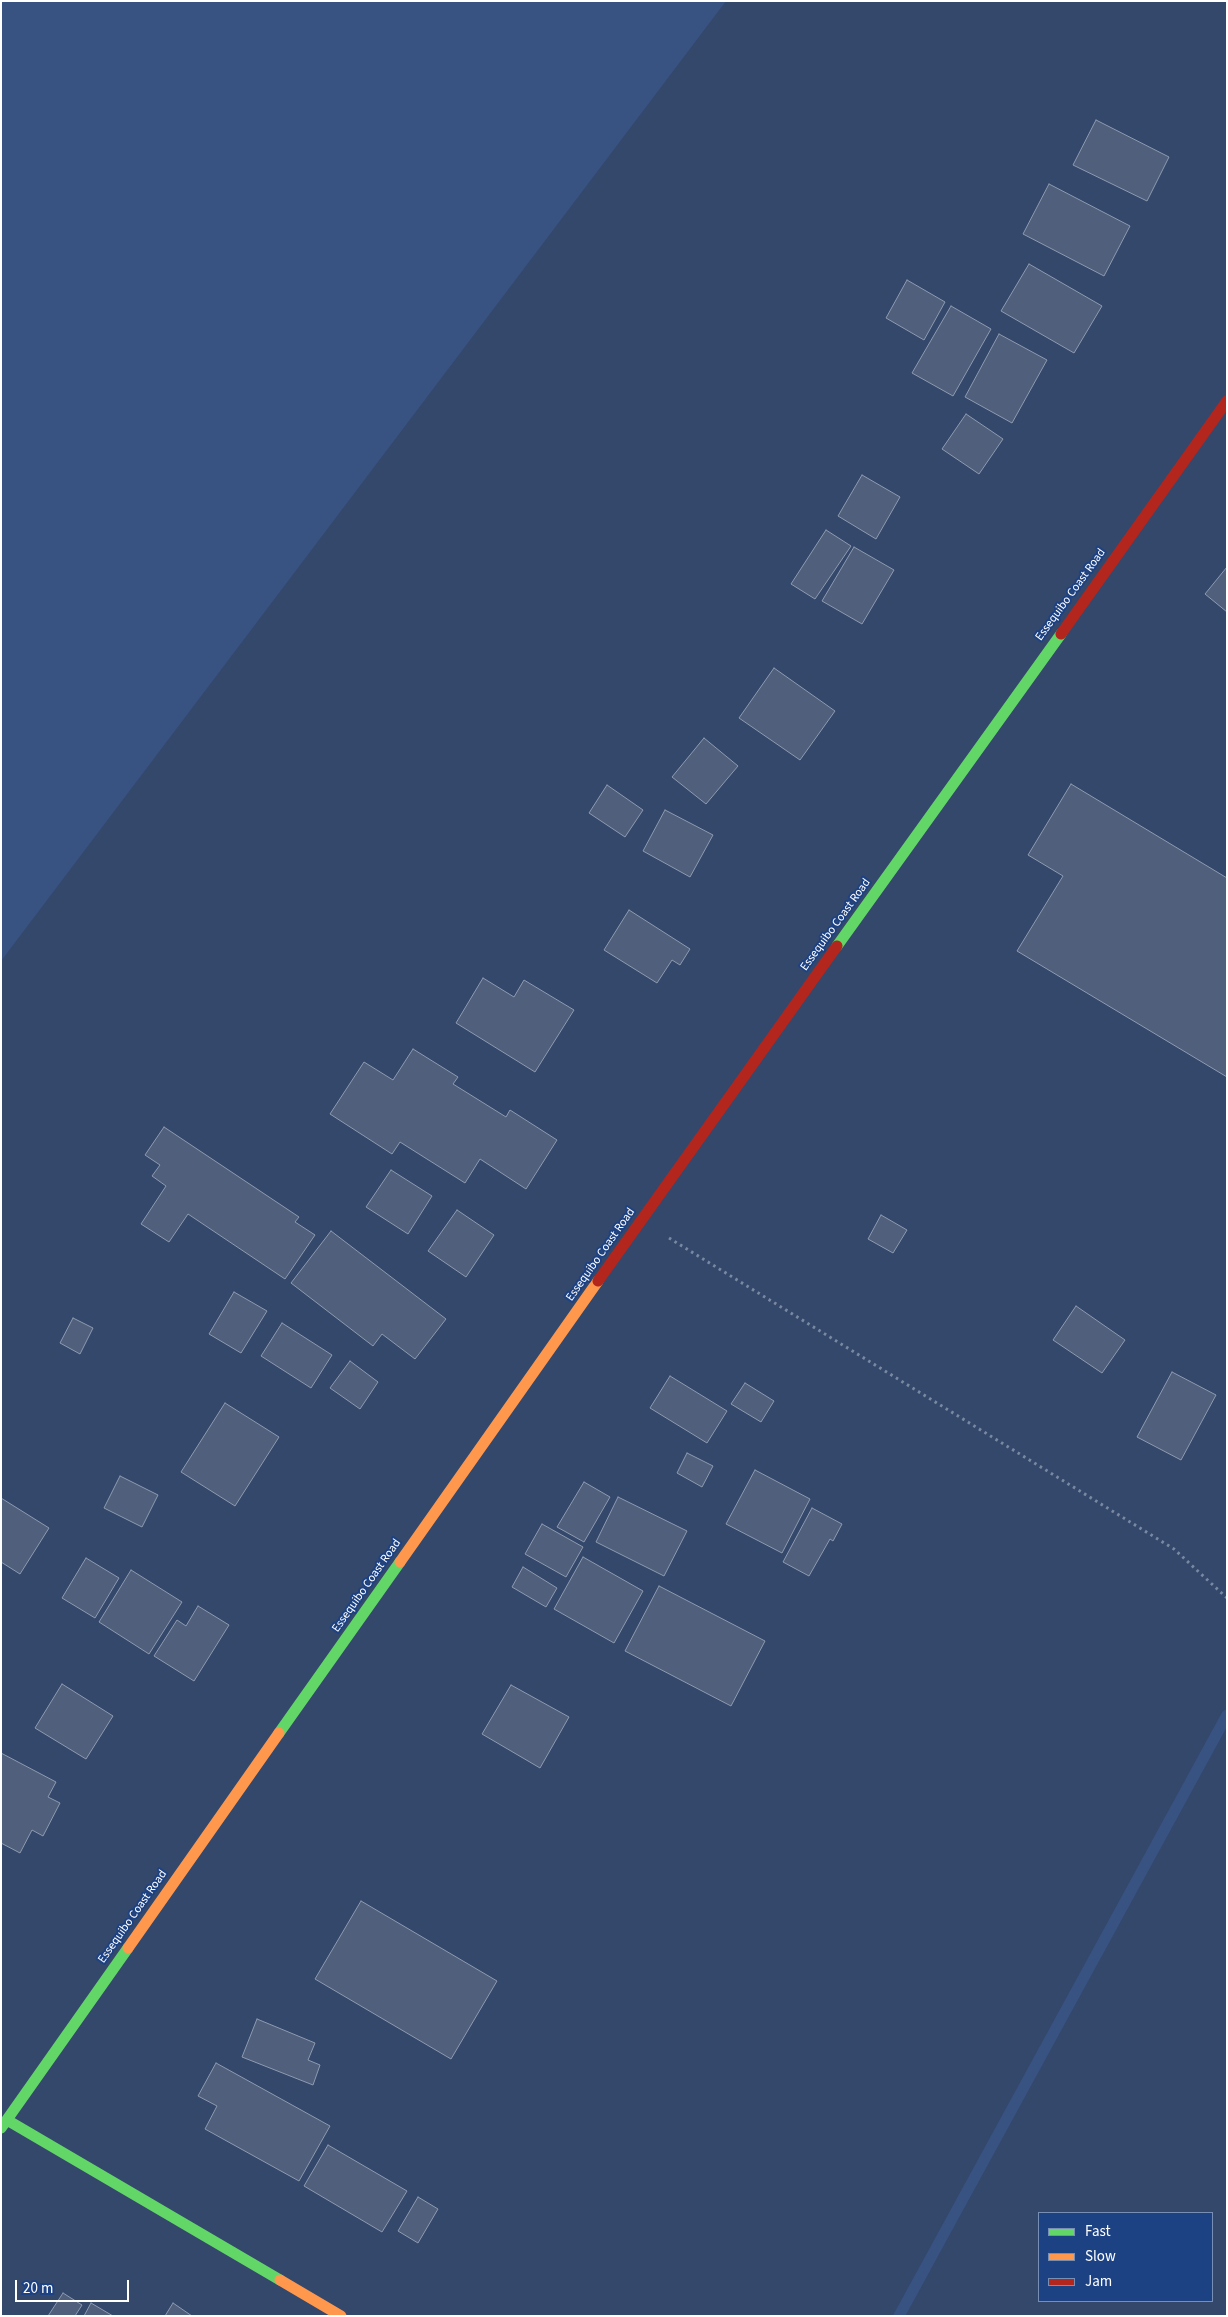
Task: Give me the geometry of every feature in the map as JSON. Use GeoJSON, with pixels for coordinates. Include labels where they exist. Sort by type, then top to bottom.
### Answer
{"type":"FeatureCollection","features":[{"type":"Feature","properties":{"kind":"main road","name":"Essequibo Coast Road"},"geometry":{"type":"LineString","coordinates":[[4,2124],[641,1221],[1227,401]]}},
{"type":"Feature","properties":{"kind":"main road"},"geometry":{"type":"LineString","coordinates":[[4,2124],[341,2316]]}},
{"type":"Feature","properties":{"kind":"path"},"geometry":{"type":"LineString","coordinates":[[641,1221],[1174,1549],[1227,1598]]}},
{"type":"Feature","properties":{"kind":"water"},"geometry":{"type":"Polygon","coordinates":[[[1,1],[726,1],[1,961],[1,1]]]}},
{"type":"Feature","properties":{"kind":"building"},"geometry":{"type":"Polygon","coordinates":[[[1096,120],[1169,157],[1147,201],[1073,165],[1096,120]]]}},
{"type":"Feature","properties":{"kind":"building"},"geometry":{"type":"Polygon","coordinates":[[[1049,184],[1130,226],[1104,276],[1023,234],[1049,184]]]}},
{"type":"Feature","properties":{"kind":"building"},"geometry":{"type":"Polygon","coordinates":[[[1029,264],[1102,306],[1074,353],[1001,311],[1029,264]]]}},
{"type":"Feature","properties":{"kind":"building"},"geometry":{"type":"Polygon","coordinates":[[[907,280],[945,302],[924,340],[886,318],[907,280]]]}},
{"type":"Feature","properties":{"kind":"building"},"geometry":{"type":"Polygon","coordinates":[[[951,306],[991,329],[953,396],[912,373],[951,306]]]}},
{"type":"Feature","properties":{"kind":"building"},"geometry":{"type":"Polygon","coordinates":[[[999,334],[1047,360],[1012,423],[965,397],[999,334]]]}},
{"type":"Feature","properties":{"kind":"building"},"geometry":{"type":"Polygon","coordinates":[[[966,414],[1003,439],[979,474],[942,449],[966,414]]]}},
{"type":"Feature","properties":{"kind":"building"},"geometry":{"type":"Polygon","coordinates":[[[862,475],[900,497],[876,539],[838,516],[862,475]]]}},
{"type":"Feature","properties":{"kind":"building"},"geometry":{"type":"Polygon","coordinates":[[[826,530],[851,546],[815,599],[791,584],[826,530]]]}},
{"type":"Feature","properties":{"kind":"building"},"geometry":{"type":"Polygon","coordinates":[[[854,547],[894,570],[862,624],[822,601],[854,547]]]}},
{"type":"Feature","properties":{"kind":"building"},"geometry":{"type":"Polygon","coordinates":[[[1227,567],[1227,612],[1205,594],[1227,567]]]}},
{"type":"Feature","properties":{"kind":"building"},"geometry":{"type":"Polygon","coordinates":[[[774,668],[835,711],[800,760],[739,718],[774,668]]]}},
{"type":"Feature","properties":{"kind":"building"},"geometry":{"type":"Polygon","coordinates":[[[704,738],[738,766],[706,804],[672,777],[704,738]]]}},
{"type":"Feature","properties":{"kind":"building"},"geometry":{"type":"Polygon","coordinates":[[[1071,784],[1227,878],[1227,1077],[1017,951],[1063,876],[1028,855],[1071,784]]]}},
{"type":"Feature","properties":{"kind":"building"},"geometry":{"type":"Polygon","coordinates":[[[607,785],[643,810],[625,837],[589,813],[607,785]]]}},
{"type":"Feature","properties":{"kind":"building"},"geometry":{"type":"Polygon","coordinates":[[[665,810],[713,835],[690,877],[643,851],[665,810]]]}},
{"type":"Feature","properties":{"kind":"building"},"geometry":{"type":"Polygon","coordinates":[[[629,910],[690,949],[680,965],[672,960],[657,983],[604,950],[629,910]]]}},
{"type":"Feature","properties":{"kind":"building"},"geometry":{"type":"Polygon","coordinates":[[[483,978],[514,997],[524,980],[574,1010],[535,1072],[456,1023],[483,978]]]}},
{"type":"Feature","properties":{"kind":"building"},"geometry":{"type":"Polygon","coordinates":[[[413,1049],[458,1077],[453,1084],[506,1117],[510,1110],[557,1140],[526,1189],[480,1159],[465,1183],[400,1142],[392,1154],[330,1114],[364,1062],[393,1080],[413,1049]]]}},
{"type":"Feature","properties":{"kind":"building"},"geometry":{"type":"Polygon","coordinates":[[[164,1127],[299,1217],[295,1222],[315,1235],[285,1279],[188,1214],[169,1242],[141,1224],[166,1186],[152,1176],[160,1165],[145,1155],[164,1127]]]}},
{"type":"Feature","properties":{"kind":"building"},"geometry":{"type":"Polygon","coordinates":[[[391,1170],[432,1196],[408,1234],[366,1207],[391,1170]]]}},
{"type":"Feature","properties":{"kind":"building"},"geometry":{"type":"Polygon","coordinates":[[[457,1210],[494,1235],[466,1277],[428,1251],[457,1210]]]}},
{"type":"Feature","properties":{"kind":"building"},"geometry":{"type":"Polygon","coordinates":[[[881,1215],[907,1230],[893,1253],[868,1239],[881,1215]]]}},
{"type":"Feature","properties":{"kind":"building"},"geometry":{"type":"Polygon","coordinates":[[[331,1231],[446,1319],[415,1359],[382,1334],[373,1346],[291,1283],[331,1231]]]}},
{"type":"Feature","properties":{"kind":"building"},"geometry":{"type":"Polygon","coordinates":[[[234,1292],[267,1311],[241,1353],[209,1334],[234,1292]]]}},
{"type":"Feature","properties":{"kind":"building"},"geometry":{"type":"Polygon","coordinates":[[[1076,1306],[1125,1340],[1102,1373],[1053,1340],[1076,1306]]]}},
{"type":"Feature","properties":{"kind":"building"},"geometry":{"type":"Polygon","coordinates":[[[73,1318],[93,1328],[80,1354],[60,1343],[73,1318]]]}},
{"type":"Feature","properties":{"kind":"building"},"geometry":{"type":"Polygon","coordinates":[[[282,1323],[332,1355],[311,1388],[261,1356],[282,1323]]]}},
{"type":"Feature","properties":{"kind":"building"},"geometry":{"type":"Polygon","coordinates":[[[350,1361],[378,1382],[360,1409],[330,1388],[350,1361]]]}},
{"type":"Feature","properties":{"kind":"building"},"geometry":{"type":"Polygon","coordinates":[[[1172,1372],[1216,1395],[1181,1460],[1137,1437],[1172,1372]]]}},
{"type":"Feature","properties":{"kind":"building"},"geometry":{"type":"Polygon","coordinates":[[[670,1376],[727,1411],[707,1443],[650,1408],[670,1376]]]}},
{"type":"Feature","properties":{"kind":"building"},"geometry":{"type":"Polygon","coordinates":[[[745,1383],[774,1401],[761,1422],[731,1404],[745,1383]]]}},
{"type":"Feature","properties":{"kind":"building"},"geometry":{"type":"Polygon","coordinates":[[[225,1403],[279,1437],[235,1506],[181,1472],[225,1403]]]}},
{"type":"Feature","properties":{"kind":"building"},"geometry":{"type":"Polygon","coordinates":[[[687,1453],[713,1466],[702,1487],[677,1473],[687,1453]]]}},
{"type":"Feature","properties":{"kind":"building"},"geometry":{"type":"Polygon","coordinates":[[[755,1470],[810,1499],[782,1553],[726,1524],[755,1470]]]}},
{"type":"Feature","properties":{"kind":"building"},"geometry":{"type":"Polygon","coordinates":[[[120,1476],[158,1495],[142,1527],[104,1508],[120,1476]]]}},
{"type":"Feature","properties":{"kind":"building"},"geometry":{"type":"Polygon","coordinates":[[[584,1482],[610,1497],[584,1542],[557,1527],[584,1482]]]}},
{"type":"Feature","properties":{"kind":"building"},"geometry":{"type":"Polygon","coordinates":[[[618,1497],[687,1531],[664,1576],[596,1542],[618,1497]]]}},
{"type":"Feature","properties":{"kind":"building"},"geometry":{"type":"Polygon","coordinates":[[[1,1498],[49,1528],[20,1574],[1,1562],[1,1498]]]}},
{"type":"Feature","properties":{"kind":"building"},"geometry":{"type":"Polygon","coordinates":[[[812,1508],[842,1524],[833,1541],[830,1539],[809,1576],[783,1562],[812,1508]]]}},
{"type":"Feature","properties":{"kind":"building"},"geometry":{"type":"Polygon","coordinates":[[[542,1524],[583,1547],[566,1577],[525,1554],[542,1524]]]}},
{"type":"Feature","properties":{"kind":"building"},"geometry":{"type":"Polygon","coordinates":[[[583,1557],[643,1591],[614,1643],[554,1609],[583,1557]]]}},
{"type":"Feature","properties":{"kind":"building"},"geometry":{"type":"Polygon","coordinates":[[[86,1558],[119,1578],[95,1618],[62,1598],[86,1558]]]}},
{"type":"Feature","properties":{"kind":"building"},"geometry":{"type":"Polygon","coordinates":[[[523,1567],[557,1588],[546,1607],[512,1587],[523,1567]]]}},
{"type":"Feature","properties":{"kind":"building"},"geometry":{"type":"Polygon","coordinates":[[[131,1570],[182,1602],[149,1654],[99,1622],[131,1570]]]}},
{"type":"Feature","properties":{"kind":"building"},"geometry":{"type":"Polygon","coordinates":[[[659,1586],[765,1641],[731,1706],[625,1651],[659,1586]]]}},
{"type":"Feature","properties":{"kind":"building"},"geometry":{"type":"Polygon","coordinates":[[[198,1606],[229,1625],[194,1681],[154,1656],[177,1620],[186,1626],[198,1606]]]}},
{"type":"Feature","properties":{"kind":"building"},"geometry":{"type":"Polygon","coordinates":[[[62,1684],[113,1716],[86,1759],[35,1728],[62,1684]]]}},
{"type":"Feature","properties":{"kind":"building"},"geometry":{"type":"Polygon","coordinates":[[[511,1685],[569,1717],[540,1768],[482,1734],[511,1685]]]}},
{"type":"Feature","properties":{"kind":"building"},"geometry":{"type":"Polygon","coordinates":[[[1,1753],[56,1782],[48,1797],[60,1803],[43,1836],[32,1830],[20,1853],[1,1843],[1,1753]]]}},
{"type":"Feature","properties":{"kind":"building"},"geometry":{"type":"Polygon","coordinates":[[[361,1901],[497,1981],[451,2059],[315,1979],[361,1901]]]}},
{"type":"Feature","properties":{"kind":"building"},"geometry":{"type":"Polygon","coordinates":[[[257,2019],[315,2043],[308,2060],[320,2065],[313,2085],[242,2057],[257,2019]]]}},
{"type":"Feature","properties":{"kind":"building"},"geometry":{"type":"Polygon","coordinates":[[[216,2063],[330,2126],[299,2181],[205,2129],[217,2106],[198,2096],[216,2063]]]}},
{"type":"Feature","properties":{"kind":"building"},"geometry":{"type":"Polygon","coordinates":[[[328,2145],[407,2191],[382,2232],[304,2186],[328,2145]]]}},
{"type":"Feature","properties":{"kind":"building"},"geometry":{"type":"Polygon","coordinates":[[[418,2197],[438,2209],[418,2243],[398,2231],[418,2197]]]}},
{"type":"Feature","properties":{"kind":"building"},"geometry":{"type":"Polygon","coordinates":[[[63,2293],[82,2305],[75,2316],[48,2316],[63,2293]]]}},
{"type":"Feature","properties":{"kind":"building"},"geometry":{"type":"Polygon","coordinates":[[[91,2303],[113,2316],[84,2316],[91,2303]]]}},
{"type":"Feature","properties":{"kind":"building"},"geometry":{"type":"Polygon","coordinates":[[[173,2303],[192,2316],[165,2316],[173,2303]]]}},
{"type":"Feature","properties":{"kind":"waterway"},"geometry":{"type":"LineString","coordinates":[[899,2316],[1227,1715]]}},
{"type":"Feature","properties":{"kind":"traffic: fast"},"geometry":{"type":"LineString","coordinates":[[837,946],[1061,634]]}},
{"type":"Feature","properties":{"kind":"traffic: fast"},"geometry":{"type":"LineString","coordinates":[[279,1733],[400,1562]]}},
{"type":"Feature","properties":{"kind":"traffic: fast"},"geometry":{"type":"LineString","coordinates":[[1,2128],[128,1948]]}},
{"type":"Feature","properties":{"kind":"traffic: fast"},"geometry":{"type":"LineString","coordinates":[[7,2120],[280,2280]]}},
{"type":"Feature","properties":{"kind":"traffic: slow"},"geometry":{"type":"LineString","coordinates":[[400,1562],[598,1281]]}},
{"type":"Feature","properties":{"kind":"traffic: slow"},"geometry":{"type":"LineString","coordinates":[[128,1948],[279,1733]]}},
{"type":"Feature","properties":{"kind":"traffic: slow"},"geometry":{"type":"LineString","coordinates":[[280,2280],[341,2316]]}},
{"type":"Feature","properties":{"kind":"traffic: jam"},"geometry":{"type":"LineString","coordinates":[[1061,634],[1227,401]]}},
{"type":"Feature","properties":{"kind":"traffic: jam"},"geometry":{"type":"LineString","coordinates":[[598,1281],[837,946]]}}]}
